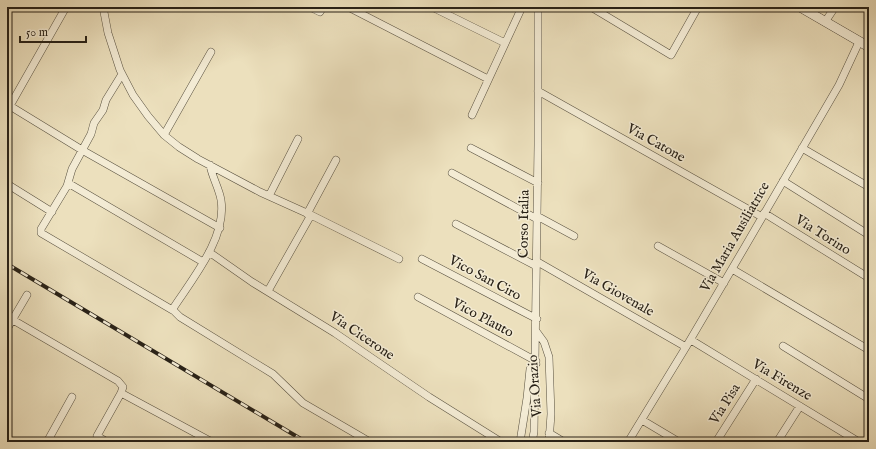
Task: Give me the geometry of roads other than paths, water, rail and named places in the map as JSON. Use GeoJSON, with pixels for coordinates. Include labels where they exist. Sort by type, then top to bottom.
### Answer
{"type":"FeatureCollection","features":[{"type":"Feature","properties":{"kind":"street"},"geometry":{"type":"LineString","coordinates":[[66,7],[8,109],[220,228]]}},
{"type":"Feature","properties":{"kind":"street"},"geometry":{"type":"LineString","coordinates":[[103,7],[108,33],[122,74],[148,116],[164,135],[179,147],[268,196],[400,260]]}},
{"type":"Feature","properties":{"kind":"street"},"geometry":{"type":"LineString","coordinates":[[310,7],[320,12],[323,7]]}},
{"type":"Feature","properties":{"kind":"street"},"geometry":{"type":"LineString","coordinates":[[348,7],[488,79]]}},
{"type":"Feature","properties":{"kind":"street"},"geometry":{"type":"LineString","coordinates":[[432,7],[505,43]]}},
{"type":"Feature","properties":{"kind":"street"},"geometry":{"type":"LineString","coordinates":[[472,115],[522,7]]}},
{"type":"Feature","properties":{"kind":"street","name":"Corso Italia"},"geometry":{"type":"LineString","coordinates":[[532,442],[534,432],[536,363],[538,7]]}},
{"type":"Feature","properties":{"kind":"street"},"geometry":{"type":"LineString","coordinates":[[591,7],[671,55],[698,7]]}},
{"type":"Feature","properties":{"kind":"street"},"geometry":{"type":"LineString","coordinates":[[800,7],[869,47]]}},
{"type":"Feature","properties":{"kind":"street"},"geometry":{"type":"LineString","coordinates":[[825,22],[835,7]]}},
{"type":"Feature","properties":{"kind":"street","name":"Via Maria Ausiliatrice"},"geometry":{"type":"LineString","coordinates":[[628,442],[691,340],[839,85],[860,42]]}},
{"type":"Feature","properties":{"kind":"street"},"geometry":{"type":"LineString","coordinates":[[164,135],[211,52]]}},
{"type":"Feature","properties":{"kind":"street"},"geometry":{"type":"LineString","coordinates":[[122,74],[106,100],[103,110],[94,123],[72,169],[68,183],[41,229],[41,234],[172,310],[180,317],[273,374],[303,402],[370,442]]}},
{"type":"Feature","properties":{"kind":"street","name":"Via Catone"},"geometry":{"type":"LineString","coordinates":[[538,91],[763,215]]}},
{"type":"Feature","properties":{"kind":"street"},"geometry":{"type":"LineString","coordinates":[[268,196],[298,138]]}},
{"type":"Feature","properties":{"kind":"street"},"geometry":{"type":"LineString","coordinates":[[471,148],[538,183]]}},
{"type":"Feature","properties":{"kind":"street"},"geometry":{"type":"LineString","coordinates":[[802,148],[869,187]]}},
{"type":"Feature","properties":{"kind":"street"},"geometry":{"type":"LineString","coordinates":[[268,290],[309,215],[336,160]]}},
{"type":"Feature","properties":{"kind":"street"},"geometry":{"type":"LineString","coordinates":[[172,310],[218,236],[222,213],[221,200],[210,165]]}},
{"type":"Feature","properties":{"kind":"street"},"geometry":{"type":"LineString","coordinates":[[452,173],[574,236]]}},
{"type":"Feature","properties":{"kind":"street"},"geometry":{"type":"LineString","coordinates":[[783,181],[869,235]]}},
{"type":"Feature","properties":{"kind":"street"},"geometry":{"type":"LineString","coordinates":[[68,183],[203,262]]}},
{"type":"Feature","properties":{"kind":"street"},"geometry":{"type":"LineString","coordinates":[[7,184],[52,212]]}},
{"type":"Feature","properties":{"kind":"street","name":"Via Torino"},"geometry":{"type":"LineString","coordinates":[[763,215],[869,278]]}},
{"type":"Feature","properties":{"kind":"street","name":"Via Giovenale"},"geometry":{"type":"LineString","coordinates":[[456,224],[536,264],[686,347]]}},
{"type":"Feature","properties":{"kind":"street"},"geometry":{"type":"LineString","coordinates":[[658,246],[724,283]]}},
{"type":"Feature","properties":{"kind":"street","name":"Via Cicerone"},"geometry":{"type":"LineString","coordinates":[[209,252],[252,282],[268,290],[501,442]]}},
{"type":"Feature","properties":{"kind":"street","name":"Vico San Ciro"},"geometry":{"type":"LineString","coordinates":[[422,259],[536,319]]}},
{"type":"Feature","properties":{"kind":"street"},"geometry":{"type":"LineString","coordinates":[[732,269],[869,350]]}},
{"type":"Feature","properties":{"kind":"street"},"geometry":{"type":"LineString","coordinates":[[7,329],[27,295]]}},
{"type":"Feature","properties":{"kind":"street","name":"Vico Plauto"},"geometry":{"type":"LineString","coordinates":[[418,297],[536,363]]}},
{"type":"Feature","properties":{"kind":"street"},"geometry":{"type":"LineString","coordinates":[[13,320],[118,381],[122,390],[212,442]]}},
{"type":"Feature","properties":{"kind":"street","name":"Via Orazio"},"geometry":{"type":"LineString","coordinates":[[536,331],[544,342],[548,357],[551,414],[548,442]]}},
{"type":"Feature","properties":{"kind":"street","name":"Via Firenze"},"geometry":{"type":"LineString","coordinates":[[691,340],[859,442]]}},
{"type":"Feature","properties":{"kind":"street"},"geometry":{"type":"LineString","coordinates":[[783,346],[869,399]]}},
{"type":"Feature","properties":{"kind":"street"},"geometry":{"type":"LineString","coordinates":[[520,442],[530,369],[536,363]]}},
{"type":"Feature","properties":{"kind":"street","name":"Via Pisa"},"geometry":{"type":"LineString","coordinates":[[716,442],[756,379]]}},
{"type":"Feature","properties":{"kind":"street"},"geometry":{"type":"LineString","coordinates":[[107,442],[97,436],[122,390]]}},
{"type":"Feature","properties":{"kind":"street"},"geometry":{"type":"LineString","coordinates":[[47,442],[72,397]]}},
{"type":"Feature","properties":{"kind":"street"},"geometry":{"type":"LineString","coordinates":[[777,442],[800,406]]}},
{"type":"Feature","properties":{"kind":"street"},"geometry":{"type":"LineString","coordinates":[[642,420],[679,442]]}},
{"type":"Feature","properties":{"kind":"street"},"geometry":{"type":"LineString","coordinates":[[550,433],[564,442]]}},
{"type":"Feature","properties":{"kind":"railway"},"geometry":{"type":"LineString","coordinates":[[7,264],[306,442]]}}]}
